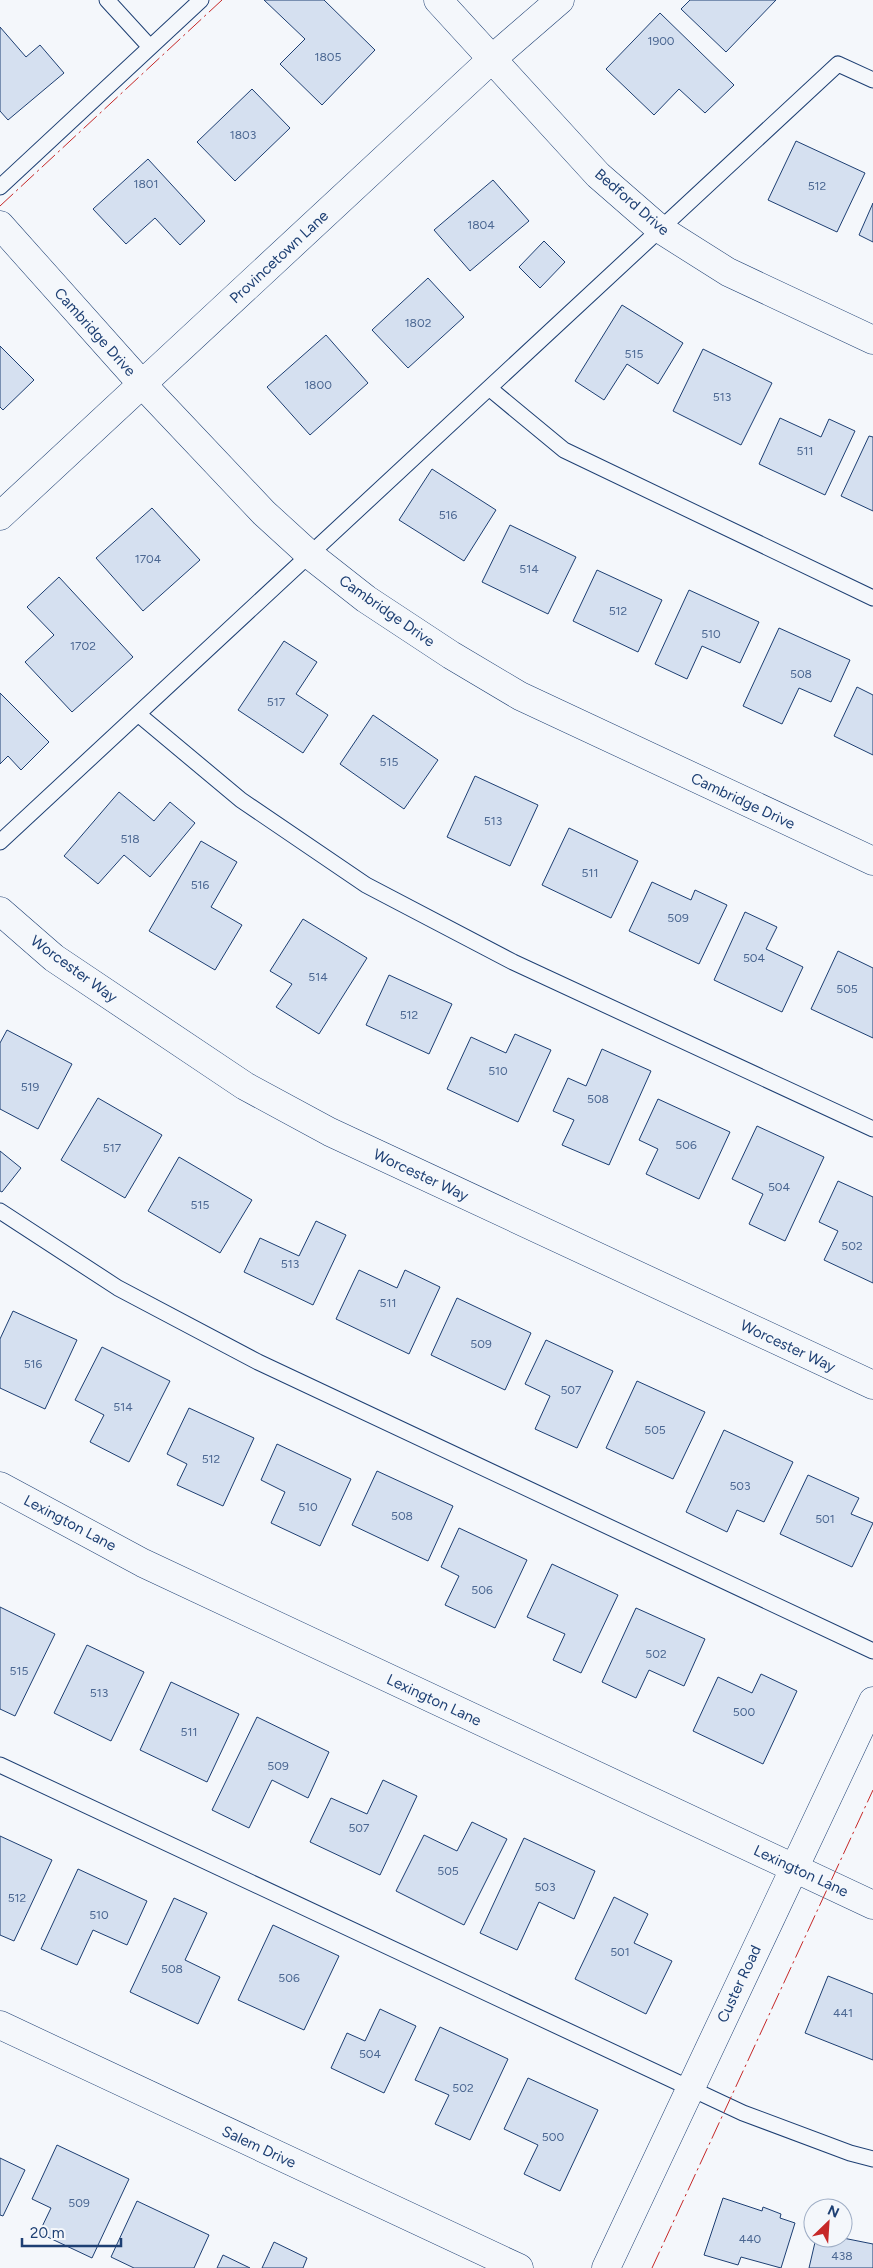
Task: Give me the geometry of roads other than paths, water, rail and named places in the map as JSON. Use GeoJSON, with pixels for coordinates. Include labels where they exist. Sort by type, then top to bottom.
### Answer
{"type":"FeatureCollection","features":[{"type":"Feature","properties":{"kind":"street","name":"Bedford Drive"},"geometry":{"type":"LineString","coordinates":[[438,0],[598,175],[660,229],[728,272],[873,340]]}},
{"type":"Feature","properties":{"kind":"street","name":"Provincetown Lane"},"geometry":{"type":"LineString","coordinates":[[0,516],[493,58],[560,0]]}},
{"type":"Feature","properties":{"kind":"street","name":"Cambridge Drive"},"geometry":{"type":"LineString","coordinates":[[0,225],[142,384],[264,513],[310,555],[366,598],[451,656],[520,696],[873,861]]}},
{"type":"Feature","properties":{"kind":"street","name":"Worcester Way"},"geometry":{"type":"LineString","coordinates":[[0,911],[54,958],[245,1086],[330,1132],[873,1385]]}},
{"type":"Feature","properties":{"kind":"street","name":"Lexington Lane"},"geometry":{"type":"LineString","coordinates":[[0,1486],[143,1563],[873,1905]]}},
{"type":"Feature","properties":{"kind":"street","name":"Custer Road"},"geometry":{"type":"LineString","coordinates":[[606,2268],[873,1701]]}},
{"type":"Feature","properties":{"kind":"street","name":"Salem Drive"},"geometry":{"type":"LineString","coordinates":[[0,2025],[519,2268]]}},
{"type":"Feature","properties":{"kind":"lane"},"geometry":{"type":"LineString","coordinates":[[107,0],[150,47]]}},
{"type":"Feature","properties":{"kind":"lane"},"geometry":{"type":"LineString","coordinates":[[0,187],[201,0]]}},
{"type":"Feature","properties":{"kind":"lane"},"geometry":{"type":"LineString","coordinates":[[0,842],[838,64],[873,80]]}},
{"type":"Feature","properties":{"kind":"lane"},"geometry":{"type":"LineString","coordinates":[[489,388],[564,450],[873,598]]}},
{"type":"Feature","properties":{"kind":"lane"},"geometry":{"type":"LineString","coordinates":[[138,714],[240,800],[366,885],[512,962],[873,1129]]}},
{"type":"Feature","properties":{"kind":"lane"},"geometry":{"type":"LineString","coordinates":[[0,1211],[118,1288],[258,1362],[873,1651]]}},
{"type":"Feature","properties":{"kind":"lane"},"geometry":{"type":"LineString","coordinates":[[0,1765],[743,2113],[850,2153],[873,2159]]}}]}
